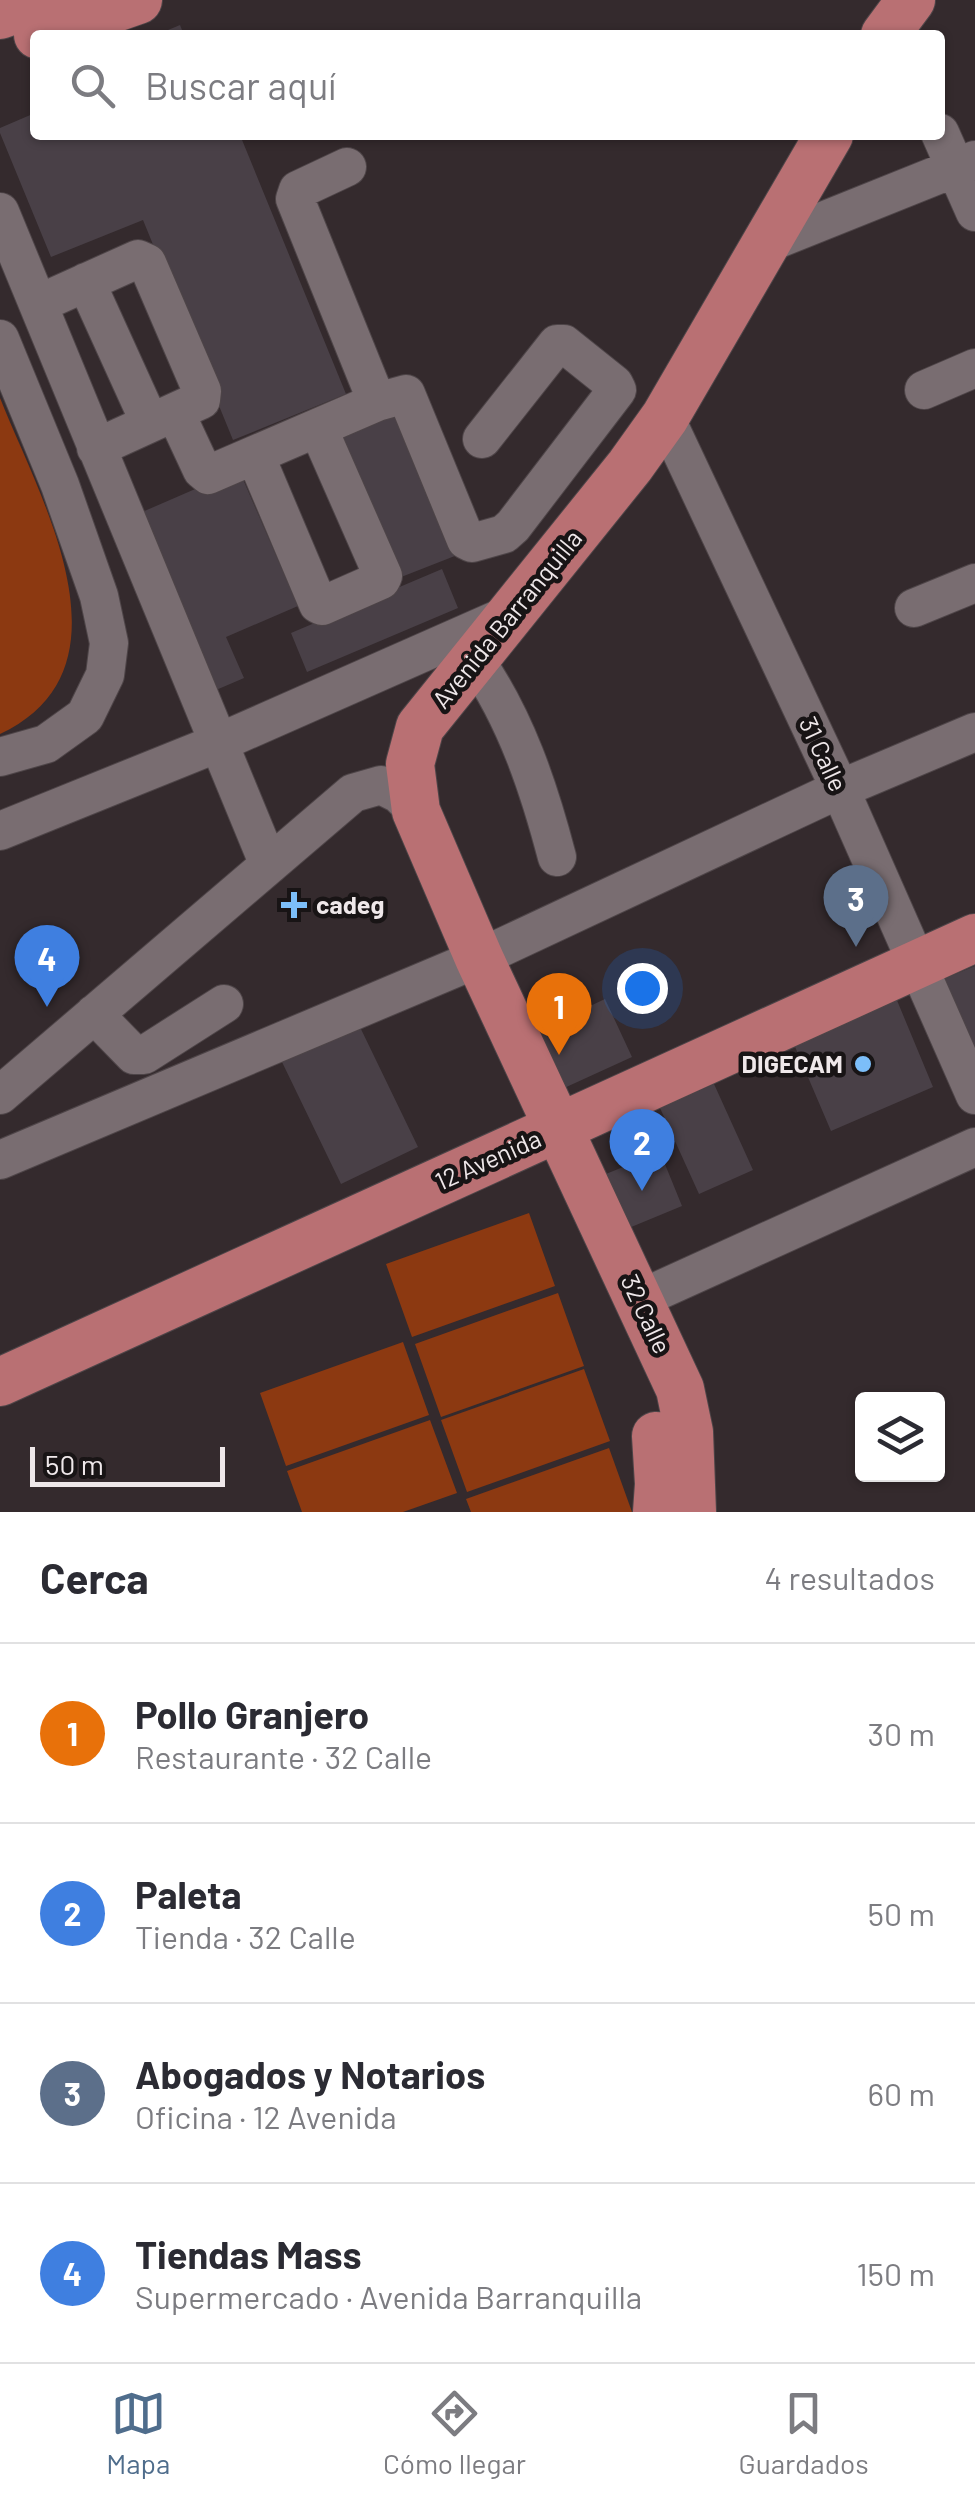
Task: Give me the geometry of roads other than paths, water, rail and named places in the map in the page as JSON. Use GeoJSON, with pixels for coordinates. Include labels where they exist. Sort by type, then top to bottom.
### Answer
{"type":"FeatureCollection","features":[{"type":"Feature","properties":{"kind":"main road"},"geometry":{"type":"LineString","coordinates":[[0,15],[42,0]]}},
{"type":"Feature","properties":{"kind":"main road"},"geometry":{"type":"LineString","coordinates":[[53,30],[138,0]]}},
{"type":"Feature","properties":{"kind":"main road"},"geometry":{"type":"LineString","coordinates":[[0,48],[30,38]]}},
{"type":"Feature","properties":{"kind":"main road","name":"Avenida Barranquilla"},"geometry":{"type":"LineString","coordinates":[[416,811],[410,764],[420,727],[665,417],[826,140]]}},
{"type":"Feature","properties":{"kind":"main road","name":"32 Calle"},"geometry":{"type":"LineString","coordinates":[[416,811],[478,958],[680,1388],[688,1432],[692,1512]]}},
{"type":"Feature","properties":{"kind":"main road","name":"12 Avenida"},"geometry":{"type":"LineString","coordinates":[[0,1382],[975,938]]}},
{"type":"Feature","properties":{"kind":"main road","name":"32 Calle"},"geometry":{"type":"LineString","coordinates":[[558,1128],[592,1250],[646,1388],[657,1451],[657,1512]]}},
{"type":"Feature","properties":{"kind":"street"},"geometry":{"type":"LineString","coordinates":[[768,243],[957,153],[975,212]]}},
{"type":"Feature","properties":{"kind":"street"},"geometry":{"type":"LineString","coordinates":[[348,167],[298,190],[295,199],[376,402]]}},
{"type":"Feature","properties":{"kind":"street"},"geometry":{"type":"LineString","coordinates":[[0,212],[269,865]]}},
{"type":"Feature","properties":{"kind":"street"},"geometry":{"type":"LineString","coordinates":[[38,304],[138,259],[147,263],[202,391],[201,400],[96,448]]}},
{"type":"Feature","properties":{"kind":"street"},"geometry":{"type":"LineString","coordinates":[[86,282],[162,417],[208,475],[376,402],[406,394],[466,540],[472,543],[504,534],[513,526],[617,390],[564,344],[557,344],[482,439]]}},
{"type":"Feature","properties":{"kind":"street"},"geometry":{"type":"LineString","coordinates":[[0,339],[60,485],[98,596],[109,643],[106,675],[85,716],[46,744],[0,758]]}},
{"type":"Feature","properties":{"kind":"street"},"geometry":{"type":"LineString","coordinates":[[924,390],[975,368]]}},
{"type":"Feature","properties":{"kind":"street","name":"31 Calle"},"geometry":{"type":"LineString","coordinates":[[665,417],[840,789],[975,1095]]}},
{"type":"Feature","properties":{"kind":"street"},"geometry":{"type":"LineString","coordinates":[[256,454],[322,606],[383,576],[318,428]]}},
{"type":"Feature","properties":{"kind":"street"},"geometry":{"type":"LineString","coordinates":[[914,608],[975,583]]}},
{"type":"Feature","properties":{"kind":"street"},"geometry":{"type":"LineString","coordinates":[[3,824],[218,743],[513,612]]}},
{"type":"Feature","properties":{"kind":"street"},"geometry":{"type":"LineString","coordinates":[[475,660],[490,682],[531,769],[557,858]]}},
{"type":"Feature","properties":{"kind":"street"},"geometry":{"type":"LineString","coordinates":[[0,1160],[478,958],[840,789],[975,732]]}},
{"type":"Feature","properties":{"kind":"street"},"geometry":{"type":"LineString","coordinates":[[0,1095],[354,793],[381,785],[399,794],[416,811]]}},
{"type":"Feature","properties":{"kind":"street"},"geometry":{"type":"LineString","coordinates":[[94,1014],[134,1055],[144,1055],[224,1004]]}},
{"type":"Feature","properties":{"kind":"street"},"geometry":{"type":"LineString","coordinates":[[640,1300],[975,1147]]}},
{"type":"Feature","properties":{"kind":"place","name":"cadeg"},"geometry":{"type":"Point","coordinates":[294,905]}},
{"type":"Feature","properties":{"kind":"place","name":"Abogados y Notarios"},"geometry":{"type":"Point","coordinates":[856,947]}},
{"type":"Feature","properties":{"kind":"place","name":"Tiendas Mass"},"geometry":{"type":"Point","coordinates":[47,1007]}},
{"type":"Feature","properties":{"kind":"place","name":"Pollo Granjero"},"geometry":{"type":"Point","coordinates":[559,1055]}},
{"type":"Feature","properties":{"kind":"place","name":"DIGECAM"},"geometry":{"type":"Point","coordinates":[863,1064]}},
{"type":"Feature","properties":{"kind":"place","name":"Paleta"},"geometry":{"type":"Point","coordinates":[642,1191]}}]}
